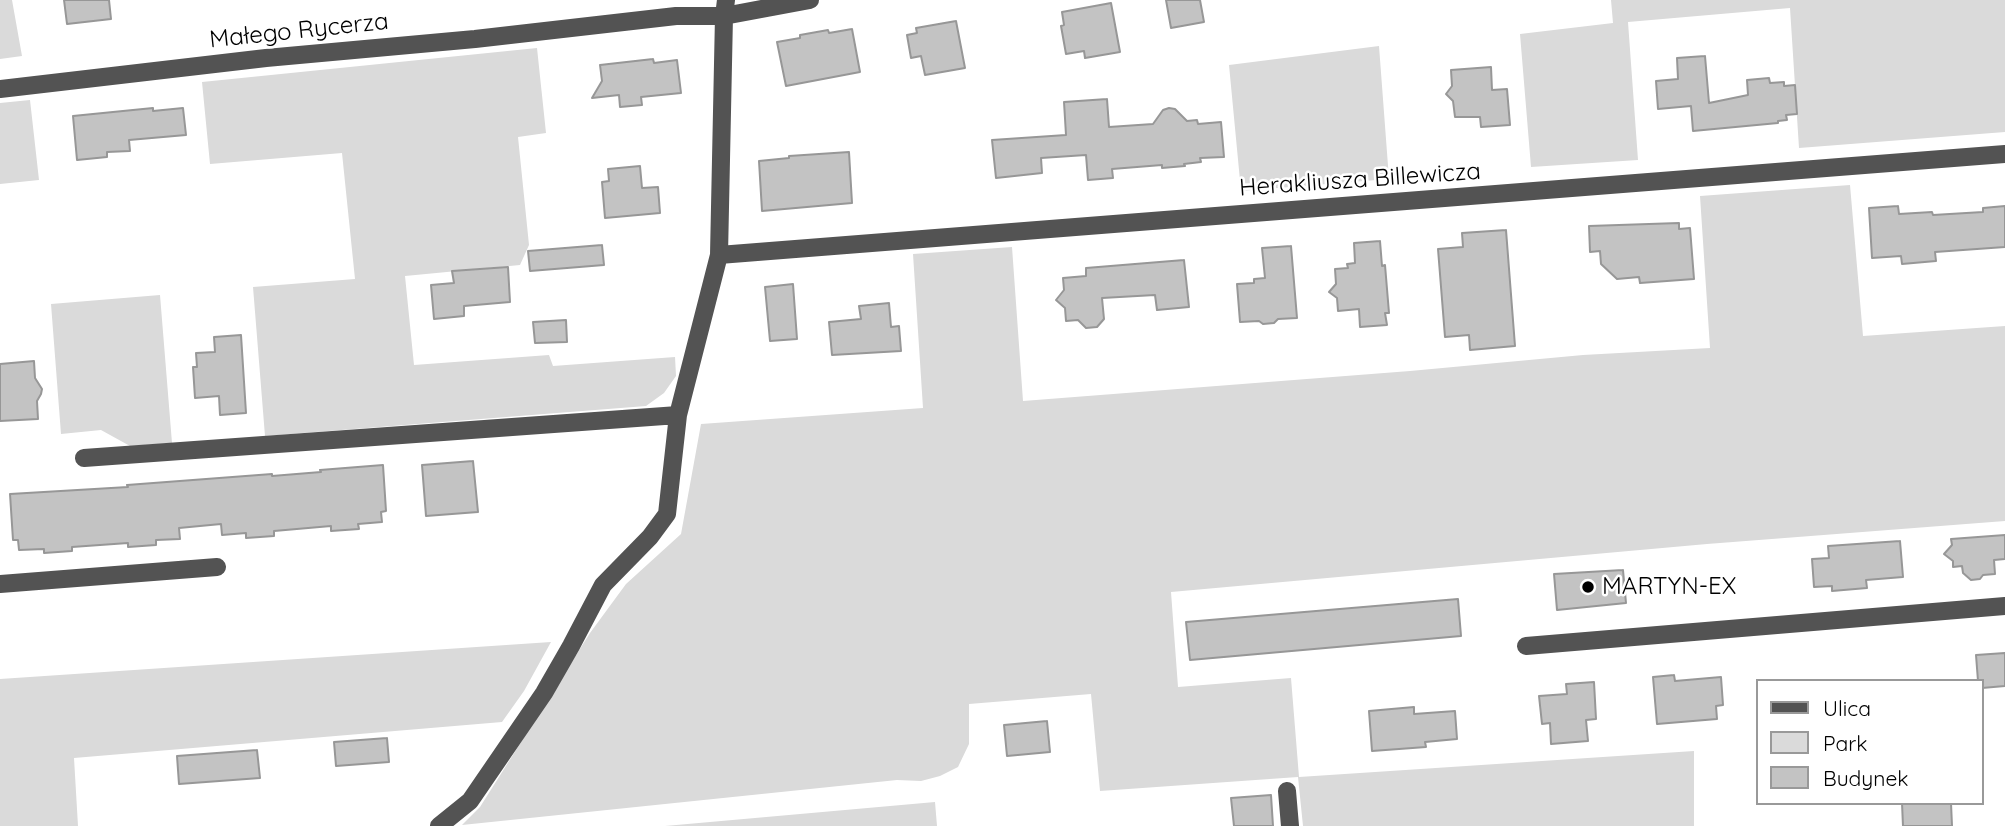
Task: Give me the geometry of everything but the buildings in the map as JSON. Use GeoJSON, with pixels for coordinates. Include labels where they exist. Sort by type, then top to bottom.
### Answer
{"type":"FeatureCollection","features":[{"type":"Feature","properties":{"kind":"street","name":"Małego Rycerza"},"geometry":{"type":"LineString","coordinates":[[0,89],[253,60],[475,39],[810,0]]}},
{"type":"Feature","properties":{"kind":"street"},"geometry":{"type":"LineString","coordinates":[[439,826],[470,801],[544,693],[603,585],[650,537],[667,514],[678,415],[719,255],[725,8]]}},
{"type":"Feature","properties":{"kind":"street","name":"Herakliusza Billewicza"},"geometry":{"type":"LineString","coordinates":[[719,255],[2005,154]]}},
{"type":"Feature","properties":{"kind":"street"},"geometry":{"type":"LineString","coordinates":[[84,458],[678,415]]}},
{"type":"Feature","properties":{"kind":"street"},"geometry":{"type":"LineString","coordinates":[[0,584],[217,567]]}},
{"type":"Feature","properties":{"kind":"street"},"geometry":{"type":"LineString","coordinates":[[1526,646],[2005,606]]}},
{"type":"Feature","properties":{"kind":"street"},"geometry":{"type":"LineString","coordinates":[[1287,791],[1290,826]]}},
{"type":"Feature","properties":{"kind":"green space"},"geometry":{"type":"Polygon","coordinates":[[[0,0],[12,0],[22,56],[0,59],[0,0]]]}},
{"type":"Feature","properties":{"kind":"green space"},"geometry":{"type":"Polygon","coordinates":[[[1611,0],[2005,0],[2005,132],[1799,148],[1790,8],[1628,22],[1638,160],[1531,167],[1520,34],[1613,23],[1611,0]]]}},
{"type":"Feature","properties":{"kind":"green space"},"geometry":{"type":"Polygon","coordinates":[[[1379,46],[1389,179],[1241,191],[1229,65],[1379,46]]]}},
{"type":"Feature","properties":{"kind":"green space"},"geometry":{"type":"Polygon","coordinates":[[[537,48],[546,133],[518,137],[529,245],[520,265],[405,276],[414,365],[549,355],[553,366],[675,357],[676,376],[664,393],[646,406],[265,436],[253,287],[355,279],[342,153],[210,164],[202,82],[537,48]]]}},
{"type":"Feature","properties":{"kind":"green space"},"geometry":{"type":"Polygon","coordinates":[[[30,100],[39,180],[0,184],[0,103],[30,100]]]}},
{"type":"Feature","properties":{"kind":"green space"},"geometry":{"type":"Polygon","coordinates":[[[1850,185],[1863,336],[2005,326],[2005,521],[1707,544],[1171,592],[1178,687],[1291,678],[1299,777],[1694,751],[1694,826],[1303,826],[1298,777],[1100,791],[1091,694],[969,704],[969,744],[958,767],[921,781],[897,780],[462,825],[480,807],[590,633],[626,584],[681,534],[701,424],[923,408],[913,254],[1012,247],[1023,401],[1583,355],[1710,348],[1700,196],[1850,185]]]}},
{"type":"Feature","properties":{"kind":"green space"},"geometry":{"type":"Polygon","coordinates":[[[160,295],[172,443],[130,446],[101,430],[61,434],[51,304],[160,295]]]}},
{"type":"Feature","properties":{"kind":"green space"},"geometry":{"type":"Polygon","coordinates":[[[551,642],[524,691],[502,722],[74,758],[78,826],[0,826],[0,679],[551,642]]]}},
{"type":"Feature","properties":{"kind":"green space"},"geometry":{"type":"Polygon","coordinates":[[[935,802],[937,826],[665,826],[935,802]]]}},
{"type":"Feature","properties":{"kind":"place","name":"MARTYN-EX"},"geometry":{"type":"Point","coordinates":[1588,587]}}]}
